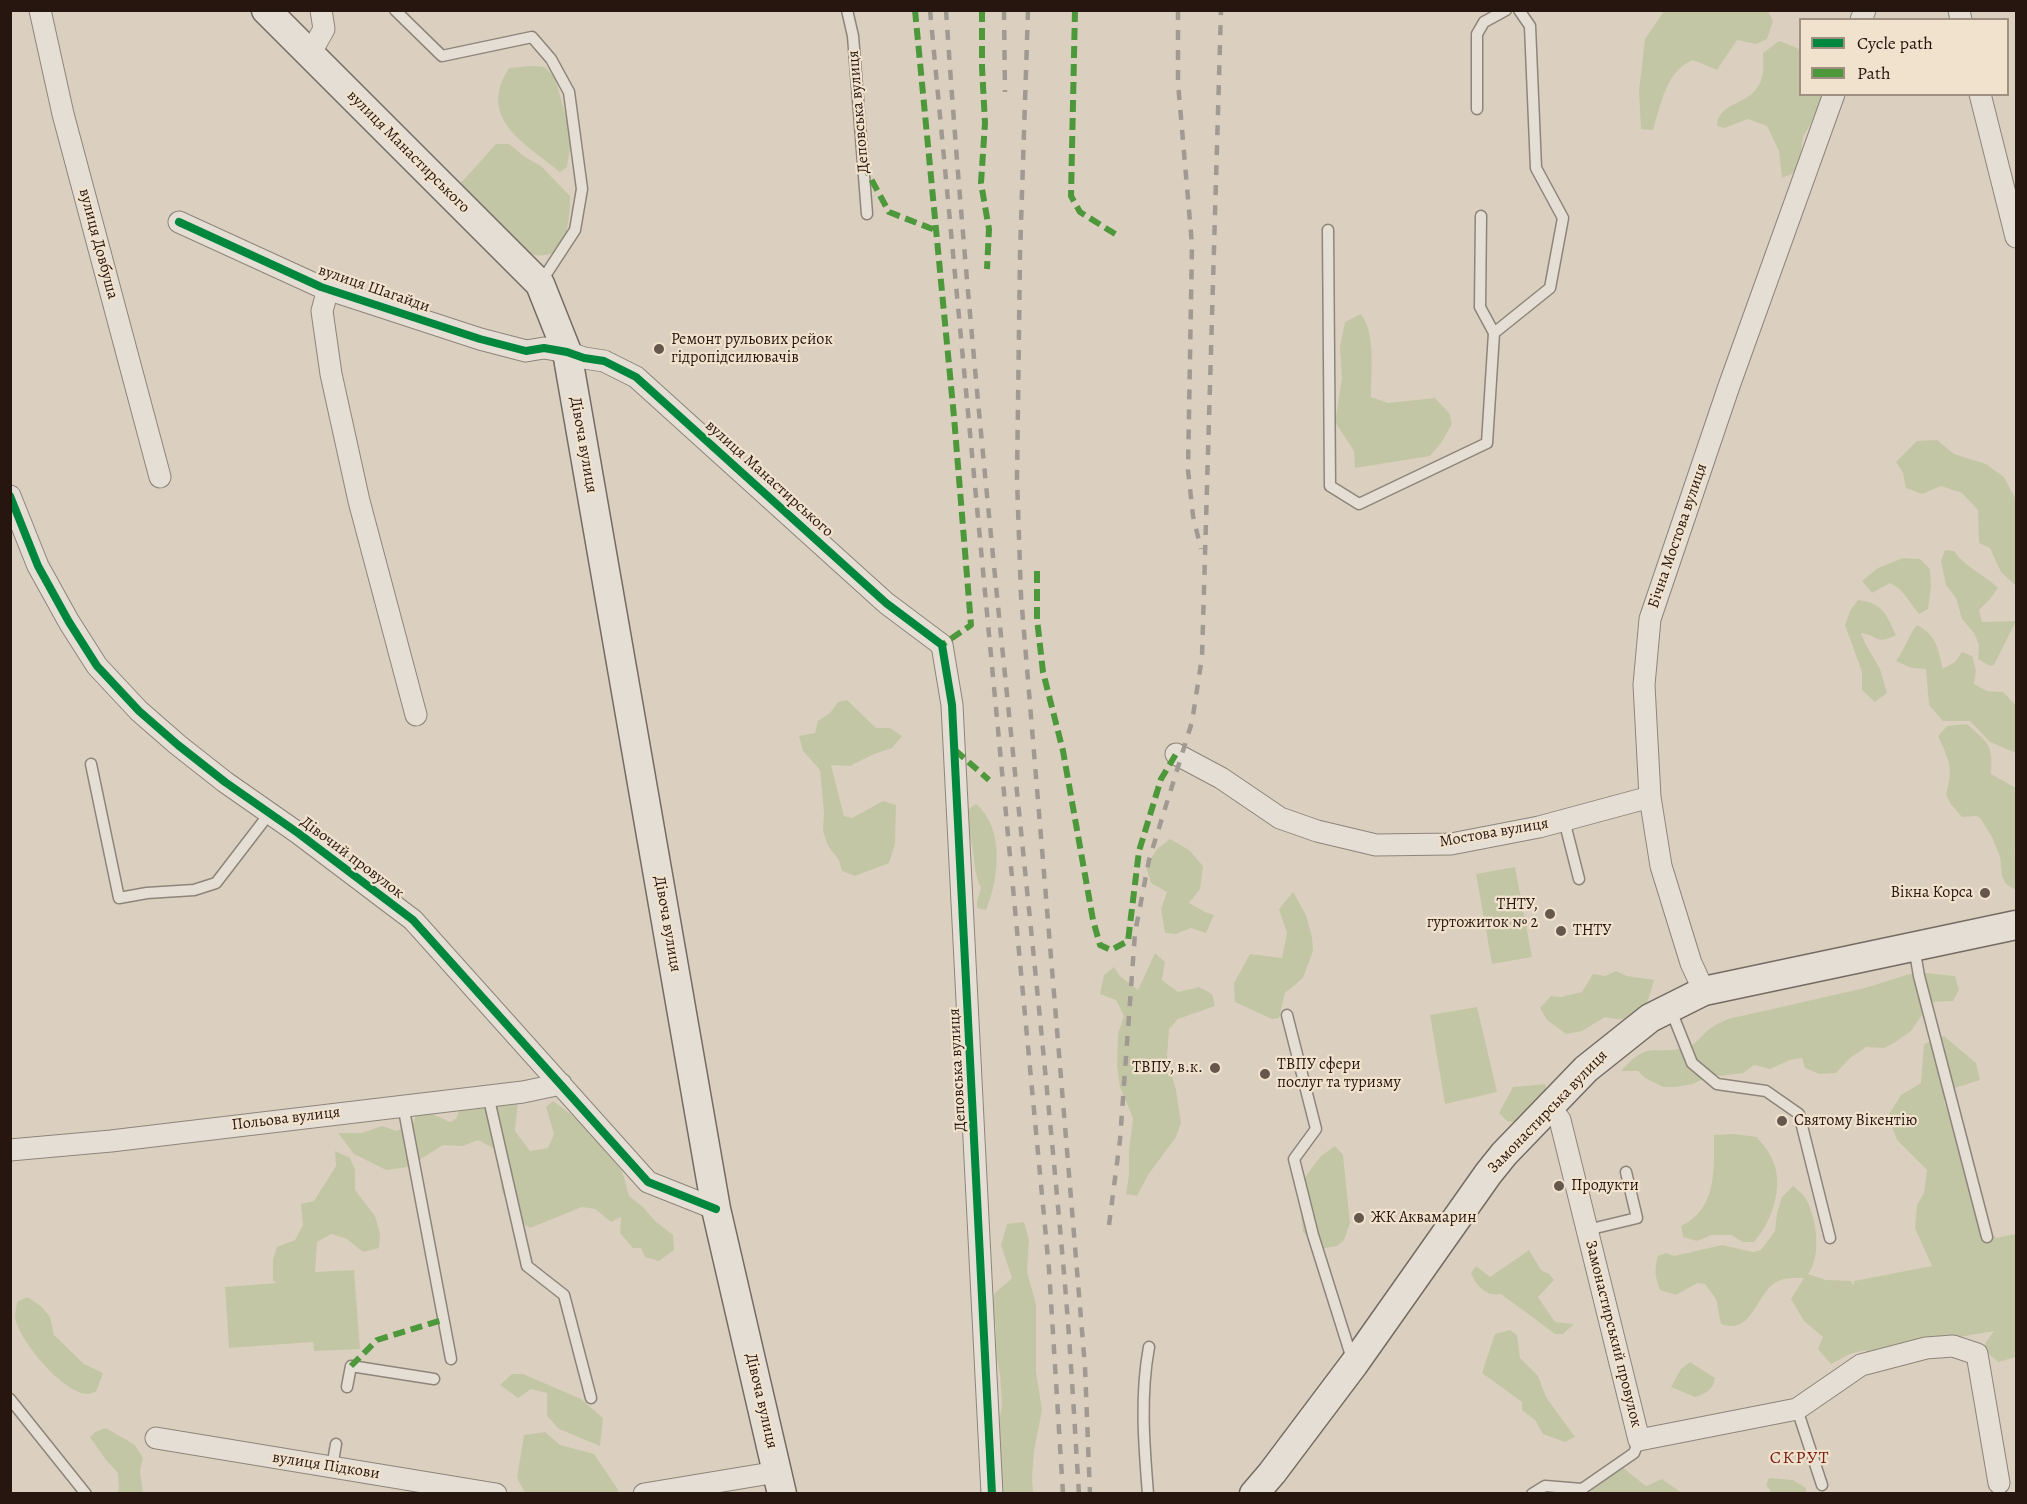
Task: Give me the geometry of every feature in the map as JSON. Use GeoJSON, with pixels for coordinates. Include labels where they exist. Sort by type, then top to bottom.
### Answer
{"type":"FeatureCollection","features":[{"type":"Feature","properties":{"kind":"main road","name":"вулиця Манастирського"},"geometry":{"type":"LineString","coordinates":[[266,10],[540,284],[567,352]]}},
{"type":"Feature","properties":{"kind":"main road","name":"Дівоча вулиця"},"geometry":{"type":"LineString","coordinates":[[567,352],[716,1209],[779,1483]]}},
{"type":"Feature","properties":{"kind":"main road","name":"Замонастирська вулиця"},"geometry":{"type":"LineString","coordinates":[[1261,1492],[1488,1174],[1549,1106],[1615,1043],[1650,1018],[1704,991],[2016,925]]}},
{"type":"Feature","properties":{"kind":"street","name":"вулиця Довбуша"},"geometry":{"type":"LineString","coordinates":[[40,10],[63,114],[160,477]]}},
{"type":"Feature","properties":{"kind":"street"},"geometry":{"type":"LineString","coordinates":[[310,54],[324,29],[321,10]]}},
{"type":"Feature","properties":{"kind":"street","name":"Бічна Мостова вулиця"},"geometry":{"type":"LineString","coordinates":[[1704,991],[1691,963],[1661,866],[1650,797],[1644,685],[1650,619],[1729,386],[1833,96]]}},
{"type":"Feature","properties":{"kind":"street"},"geometry":{"type":"LineString","coordinates":[[1981,96],[2016,237]]}},
{"type":"Feature","properties":{"kind":"street","name":"вулиця Шагайди"},"geometry":{"type":"LineString","coordinates":[[179,222],[328,289],[480,339],[526,351],[544,348],[567,352]]}},
{"type":"Feature","properties":{"kind":"street","name":"вулиця Шагайди"},"geometry":{"type":"LineString","coordinates":[[328,289],[322,311],[331,374],[359,501],[416,715]]}},
{"type":"Feature","properties":{"kind":"street","name":"вулиця Манастирського"},"geometry":{"type":"LineString","coordinates":[[567,352],[584,358],[604,361],[636,377],[886,603],[942,645]]}},
{"type":"Feature","properties":{"kind":"street","name":"Дівочий провулок"},"geometry":{"type":"LineString","coordinates":[[10,496],[38,566],[69,622],[97,666],[140,711],[178,745],[413,920],[648,1182],[716,1209]]}},
{"type":"Feature","properties":{"kind":"street","name":"Деповська вулиця"},"geometry":{"type":"LineString","coordinates":[[942,645],[952,705],[992,1494]]}},
{"type":"Feature","properties":{"kind":"street","name":"Мостова вулиця"},"geometry":{"type":"LineString","coordinates":[[1176,754],[1221,778],[1280,818],[1317,831],[1376,845],[1451,843],[1539,827],[1650,797]]}},
{"type":"Feature","properties":{"kind":"street","name":"Польова вулиця"},"geometry":{"type":"LineString","coordinates":[[10,1150],[111,1141],[523,1092],[561,1084]]}},
{"type":"Feature","properties":{"kind":"street","name":"Замонастирський провулок"},"geometry":{"type":"LineString","coordinates":[[1549,1106],[1560,1120],[1639,1440],[1797,1409],[1861,1365],[1926,1348],[1953,1346],[1977,1354],[1999,1483]]}},
{"type":"Feature","properties":{"kind":"street","name":"вулиця Підкови"},"geometry":{"type":"LineString","coordinates":[[156,1438],[496,1494]]}},
{"type":"Feature","properties":{"kind":"street"},"geometry":{"type":"LineString","coordinates":[[644,1494],[779,1483]]}},
{"type":"Feature","properties":{"kind":"lane","name":"Деповська вулиця"},"geometry":{"type":"LineString","coordinates":[[847,10],[853,36],[867,214]]}},
{"type":"Feature","properties":{"kind":"lane"},"geometry":{"type":"LineString","coordinates":[[1477,109],[1477,34],[1484,22],[1506,10]]}},
{"type":"Feature","properties":{"kind":"lane"},"geometry":{"type":"LineString","coordinates":[[1494,333],[1551,288],[1563,218],[1536,168],[1530,26],[1519,10]]}},
{"type":"Feature","properties":{"kind":"lane"},"geometry":{"type":"LineString","coordinates":[[401,12],[442,56],[531,37],[551,59],[569,92],[582,189],[575,230],[540,284]]}},
{"type":"Feature","properties":{"kind":"lane"},"geometry":{"type":"LineString","coordinates":[[1328,230],[1330,486],[1359,504],[1487,443],[1494,333],[1480,307],[1481,216]]}},
{"type":"Feature","properties":{"kind":"lane"},"geometry":{"type":"LineString","coordinates":[[91,764],[119,898],[147,893],[194,890],[216,883],[269,814]]}},
{"type":"Feature","properties":{"kind":"lane"},"geometry":{"type":"LineString","coordinates":[[1563,820],[1579,879]]}},
{"type":"Feature","properties":{"kind":"lane"},"geometry":{"type":"LineString","coordinates":[[1914,946],[1919,976],[1987,1237]]}},
{"type":"Feature","properties":{"kind":"lane"},"geometry":{"type":"LineString","coordinates":[[1670,1008],[1692,1063],[1717,1084],[1766,1091],[1798,1114],[1830,1238]]}},
{"type":"Feature","properties":{"kind":"lane"},"geometry":{"type":"LineString","coordinates":[[1287,1015],[1316,1129],[1294,1159],[1313,1234],[1354,1364]]}},
{"type":"Feature","properties":{"kind":"lane"},"geometry":{"type":"LineString","coordinates":[[488,1095],[527,1266],[564,1294],[591,1398]]}},
{"type":"Feature","properties":{"kind":"lane"},"geometry":{"type":"LineString","coordinates":[[404,1105],[451,1359]]}},
{"type":"Feature","properties":{"kind":"lane"},"geometry":{"type":"LineString","coordinates":[[1587,1230],[1637,1218],[1626,1172]]}},
{"type":"Feature","properties":{"kind":"lane"},"geometry":{"type":"LineString","coordinates":[[1148,1494],[1144,1439],[1144,1371],[1149,1347]]}},
{"type":"Feature","properties":{"kind":"lane"},"geometry":{"type":"LineString","coordinates":[[347,1387],[351,1366],[434,1379]]}},
{"type":"Feature","properties":{"kind":"lane"},"geometry":{"type":"LineString","coordinates":[[10,1400],[86,1494]]}},
{"type":"Feature","properties":{"kind":"lane"},"geometry":{"type":"LineString","coordinates":[[1797,1409],[1822,1485]]}},
{"type":"Feature","properties":{"kind":"lane"},"geometry":{"type":"LineString","coordinates":[[1532,1494],[1545,1486],[1582,1489],[1634,1453],[1639,1440]]}},
{"type":"Feature","properties":{"kind":"lane"},"geometry":{"type":"LineString","coordinates":[[332,1467],[336,1444]]}},
{"type":"Feature","properties":{"kind":"green space"},"geometry":{"type":"Polygon","coordinates":[[[1664,11],[1768,11],[1773,21],[1767,39],[1756,44],[1737,40],[1717,70],[1693,60],[1684,65],[1676,72],[1666,89],[1653,130],[1641,129],[1639,91],[1645,39],[1664,11]]]}},
{"type":"Feature","properties":{"kind":"green space"},"geometry":{"type":"Polygon","coordinates":[[[1779,41],[1797,48],[1799,51],[1799,96],[1823,96],[1820,108],[1803,137],[1798,171],[1782,178],[1779,151],[1767,126],[1748,119],[1724,128],[1717,126],[1723,111],[1745,99],[1758,87],[1763,74],[1763,53],[1779,41]]]}},
{"type":"Feature","properties":{"kind":"green space"},"geometry":{"type":"Polygon","coordinates":[[[545,67],[555,78],[566,117],[571,142],[567,167],[560,172],[509,129],[498,102],[500,86],[509,68],[545,67]]]}},
{"type":"Feature","properties":{"kind":"green space"},"geometry":{"type":"Polygon","coordinates":[[[496,144],[509,144],[541,166],[570,196],[565,246],[560,250],[544,255],[522,251],[459,185],[496,144]]]}},
{"type":"Feature","properties":{"kind":"green space"},"geometry":{"type":"Polygon","coordinates":[[[1361,314],[1366,322],[1371,342],[1371,397],[1388,403],[1435,398],[1449,413],[1452,424],[1430,456],[1355,468],[1354,451],[1335,422],[1342,378],[1340,347],[1345,322],[1361,314]]]}},
{"type":"Feature","properties":{"kind":"green space"},"geometry":{"type":"Polygon","coordinates":[[[1937,440],[1954,454],[1986,464],[2004,477],[2016,500],[2016,586],[2001,572],[1990,548],[1979,543],[1978,510],[1962,493],[1941,486],[1922,494],[1906,488],[1903,473],[1896,462],[1917,441],[1937,440]]]}},
{"type":"Feature","properties":{"kind":"green space"},"geometry":{"type":"Polygon","coordinates":[[[1945,550],[1954,551],[1964,562],[1998,588],[1979,610],[1982,622],[2016,621],[1994,665],[1990,666],[1978,659],[1979,645],[1974,633],[1962,619],[1956,598],[1946,585],[1941,561],[1945,550]]]}},
{"type":"Feature","properties":{"kind":"green space"},"geometry":{"type":"Polygon","coordinates":[[[1903,558],[1920,559],[1930,569],[1931,587],[1928,609],[1919,614],[1903,593],[1890,583],[1872,593],[1862,581],[1878,568],[1903,558]]]}},
{"type":"Feature","properties":{"kind":"green space"},"geometry":{"type":"Polygon","coordinates":[[[1858,600],[1873,604],[1883,611],[1896,635],[1880,640],[1861,633],[1880,669],[1887,693],[1875,702],[1862,690],[1862,672],[1845,625],[1850,611],[1858,600]]]}},
{"type":"Feature","properties":{"kind":"green space"},"geometry":{"type":"Polygon","coordinates":[[[1917,625],[1933,638],[1943,669],[1955,662],[1962,652],[1972,656],[1976,670],[1974,684],[1987,691],[2003,692],[2016,705],[2016,753],[1990,742],[1970,721],[1943,721],[1929,705],[1926,669],[1911,668],[1896,661],[1917,625]]]}},
{"type":"Feature","properties":{"kind":"green space"},"geometry":{"type":"Polygon","coordinates":[[[847,700],[876,728],[890,728],[902,736],[892,748],[850,766],[831,765],[844,816],[852,818],[883,801],[896,805],[895,844],[889,863],[855,876],[842,871],[839,860],[828,846],[823,831],[824,813],[820,770],[803,751],[799,736],[815,733],[818,721],[830,713],[838,702],[847,700]]]}},
{"type":"Feature","properties":{"kind":"green space"},"geometry":{"type":"Polygon","coordinates":[[[1967,724],[1988,745],[1991,774],[2016,788],[2016,890],[2006,884],[2002,876],[2000,857],[1981,819],[1977,816],[1962,817],[1950,803],[1946,794],[1950,770],[1938,736],[1947,726],[1967,724]]]}},
{"type":"Feature","properties":{"kind":"green space"},"geometry":{"type":"Polygon","coordinates":[[[976,804],[992,826],[997,854],[994,884],[986,910],[977,908],[981,888],[966,821],[966,811],[976,804]]]}},
{"type":"Feature","properties":{"kind":"green space"},"geometry":{"type":"Polygon","coordinates":[[[1170,839],[1189,850],[1203,866],[1200,889],[1189,903],[1214,915],[1206,933],[1191,928],[1176,934],[1165,933],[1161,909],[1167,892],[1151,883],[1146,867],[1157,849],[1170,839]]]}},
{"type":"Feature","properties":{"kind":"green space"},"geometry":{"type":"Polygon","coordinates":[[[1515,867],[1532,957],[1492,964],[1476,874],[1515,867]]]}},
{"type":"Feature","properties":{"kind":"green space"},"geometry":{"type":"Polygon","coordinates":[[[1293,892],[1306,915],[1313,951],[1303,978],[1285,993],[1279,1018],[1272,1019],[1235,1002],[1234,983],[1250,954],[1282,958],[1287,933],[1279,909],[1293,892]]]}},
{"type":"Feature","properties":{"kind":"green space"},"geometry":{"type":"Polygon","coordinates":[[[1155,953],[1165,962],[1162,980],[1178,992],[1199,987],[1212,994],[1215,1006],[1178,1019],[1169,1029],[1167,1058],[1176,1090],[1181,1123],[1176,1137],[1148,1175],[1137,1196],[1126,1194],[1133,1118],[1120,1087],[1117,1066],[1118,1034],[1124,1016],[1116,1000],[1100,994],[1104,975],[1114,967],[1120,976],[1138,990],[1155,953]]]}},
{"type":"Feature","properties":{"kind":"green space"},"geometry":{"type":"Polygon","coordinates":[[[1616,971],[1627,976],[1654,980],[1648,1000],[1640,1014],[1627,1019],[1605,1017],[1582,1031],[1566,1034],[1547,1020],[1540,1008],[1551,996],[1561,997],[1582,992],[1593,974],[1605,976],[1616,971]]]}},
{"type":"Feature","properties":{"kind":"green space"},"geometry":{"type":"Polygon","coordinates":[[[1916,972],[1955,976],[1959,990],[1953,1001],[1931,1002],[1911,1031],[1884,1048],[1866,1047],[1850,1058],[1836,1073],[1819,1074],[1805,1068],[1802,1058],[1790,1060],[1770,1069],[1754,1065],[1743,1073],[1721,1076],[1713,1074],[1693,1084],[1663,1087],[1645,1078],[1638,1071],[1621,1071],[1639,1054],[1647,1051],[1678,1049],[1692,1045],[1708,1030],[1728,1019],[1865,988],[1916,972]]]}},
{"type":"Feature","properties":{"kind":"green space"},"geometry":{"type":"Polygon","coordinates":[[[1477,1007],[1497,1092],[1445,1104],[1430,1015],[1477,1007]]]}},
{"type":"Feature","properties":{"kind":"green space"},"geometry":{"type":"Polygon","coordinates":[[[1944,1036],[1976,1063],[1980,1080],[1949,1090],[1944,1102],[1964,1156],[1972,1199],[1980,1221],[1996,1238],[2016,1234],[2016,1357],[1998,1362],[1982,1348],[1994,1331],[1867,1353],[1866,1350],[1850,1354],[1831,1364],[1818,1349],[1823,1337],[1804,1321],[1791,1299],[1804,1278],[1787,1278],[1776,1282],[1766,1291],[1745,1320],[1739,1325],[1731,1326],[1721,1324],[1716,1299],[1705,1284],[1697,1283],[1676,1295],[1660,1290],[1656,1273],[1658,1256],[1666,1253],[1674,1256],[1722,1245],[1753,1252],[1761,1250],[1775,1231],[1782,1197],[1793,1186],[1804,1196],[1815,1225],[1815,1257],[1808,1274],[1826,1280],[1851,1281],[1854,1286],[1854,1281],[1932,1266],[1915,1228],[1917,1205],[1924,1193],[1927,1170],[1897,1140],[1888,1116],[1901,1095],[1921,1083],[1924,1044],[1944,1036]]]}},
{"type":"Feature","properties":{"kind":"green space"},"geometry":{"type":"Polygon","coordinates":[[[1545,1084],[1547,1092],[1518,1123],[1507,1121],[1499,1113],[1513,1087],[1545,1084]]]}},
{"type":"Feature","properties":{"kind":"green space"},"geometry":{"type":"Polygon","coordinates":[[[518,1100],[515,1131],[530,1151],[548,1148],[554,1134],[546,1107],[553,1101],[583,1123],[622,1171],[629,1196],[673,1235],[674,1250],[659,1261],[645,1257],[641,1248],[633,1248],[620,1233],[621,1217],[611,1222],[595,1209],[582,1207],[530,1228],[512,1216],[509,1201],[502,1192],[497,1150],[478,1140],[463,1146],[443,1145],[408,1167],[386,1170],[354,1154],[338,1133],[362,1133],[382,1126],[397,1131],[414,1122],[417,1107],[450,1122],[456,1119],[462,1102],[518,1100]]]}},
{"type":"Feature","properties":{"kind":"green space"},"geometry":{"type":"Polygon","coordinates":[[[1733,1134],[1757,1137],[1773,1161],[1777,1192],[1771,1214],[1754,1242],[1743,1242],[1731,1235],[1712,1235],[1697,1241],[1683,1237],[1681,1226],[1693,1219],[1701,1210],[1711,1187],[1714,1135],[1733,1134]]]}},
{"type":"Feature","properties":{"kind":"green space"},"geometry":{"type":"Polygon","coordinates":[[[1335,1146],[1343,1155],[1350,1223],[1344,1240],[1337,1246],[1320,1249],[1303,1232],[1299,1198],[1306,1176],[1321,1156],[1335,1146]]]}},
{"type":"Feature","properties":{"kind":"green space"},"geometry":{"type":"Polygon","coordinates":[[[335,1151],[350,1158],[355,1170],[355,1190],[375,1216],[380,1233],[379,1248],[363,1252],[347,1239],[331,1234],[317,1242],[315,1272],[354,1270],[360,1349],[314,1351],[313,1342],[229,1348],[225,1287],[277,1283],[273,1281],[273,1259],[277,1247],[295,1240],[303,1225],[301,1204],[314,1201],[336,1166],[335,1151]]]}},
{"type":"Feature","properties":{"kind":"green space"},"geometry":{"type":"Polygon","coordinates":[[[1024,1222],[1029,1240],[1027,1272],[1036,1304],[1036,1372],[1042,1410],[1034,1451],[1033,1493],[995,1493],[998,1431],[1002,1404],[1000,1374],[995,1349],[996,1328],[991,1304],[995,1293],[1012,1278],[1001,1245],[1007,1224],[1024,1222]]]}},
{"type":"Feature","properties":{"kind":"green space"},"geometry":{"type":"Polygon","coordinates":[[[1529,1250],[1541,1270],[1554,1280],[1538,1297],[1555,1322],[1574,1324],[1563,1334],[1555,1334],[1501,1294],[1491,1294],[1482,1290],[1471,1273],[1476,1266],[1490,1277],[1529,1250]]]}},
{"type":"Feature","properties":{"kind":"green space"},"geometry":{"type":"Polygon","coordinates":[[[27,1297],[41,1306],[50,1317],[54,1335],[84,1364],[103,1373],[96,1392],[87,1394],[66,1385],[32,1351],[15,1316],[17,1302],[27,1297]]]}},
{"type":"Feature","properties":{"kind":"green space"},"geometry":{"type":"Polygon","coordinates":[[[1510,1330],[1517,1335],[1520,1358],[1538,1376],[1546,1397],[1575,1437],[1565,1442],[1543,1434],[1535,1420],[1522,1410],[1522,1402],[1482,1373],[1495,1334],[1510,1330]]]}},
{"type":"Feature","properties":{"kind":"green space"},"geometry":{"type":"Polygon","coordinates":[[[1690,1362],[1715,1378],[1709,1390],[1695,1397],[1671,1387],[1681,1369],[1690,1362]]]}},
{"type":"Feature","properties":{"kind":"green space"},"geometry":{"type":"Polygon","coordinates":[[[512,1374],[523,1374],[581,1399],[603,1418],[600,1446],[559,1429],[547,1416],[547,1393],[531,1389],[518,1398],[500,1385],[512,1374]]]}},
{"type":"Feature","properties":{"kind":"green space"},"geometry":{"type":"Polygon","coordinates":[[[106,1428],[135,1445],[143,1458],[140,1471],[143,1493],[115,1493],[119,1490],[118,1473],[90,1437],[95,1432],[106,1428]]]}},
{"type":"Feature","properties":{"kind":"green space"},"geometry":{"type":"Polygon","coordinates":[[[545,1432],[560,1445],[594,1454],[619,1491],[613,1494],[525,1493],[517,1478],[524,1435],[545,1432]]]}},
{"type":"Feature","properties":{"kind":"green space"},"geometry":{"type":"Polygon","coordinates":[[[1617,1463],[1646,1486],[1662,1479],[1682,1493],[1589,1494],[1609,1464],[1617,1463]]]}},
{"type":"Feature","properties":{"kind":"green space"},"geometry":{"type":"Polygon","coordinates":[[[1769,1478],[1793,1480],[1806,1488],[1806,1493],[1772,1493],[1766,1485],[1769,1478]]]}},
{"type":"Feature","properties":{"kind":"railway"},"geometry":{"type":"LineString","coordinates":[[930,10],[1049,1269],[1063,1494]]}},
{"type":"Feature","properties":{"kind":"railway"},"geometry":{"type":"LineString","coordinates":[[946,10],[971,324],[1063,1262],[1079,1494]]}},
{"type":"Feature","properties":{"kind":"railway"},"geometry":{"type":"LineString","coordinates":[[1004,10],[1005,92]]}},
{"type":"Feature","properties":{"kind":"railway"},"geometry":{"type":"LineString","coordinates":[[1028,10],[1020,254],[1017,479],[1021,596],[1085,1367],[1090,1494]]}},
{"type":"Feature","properties":{"kind":"railway"},"geometry":{"type":"LineString","coordinates":[[1178,10],[1178,83],[1192,245],[1188,470],[1193,516],[1201,549]]}},
{"type":"Feature","properties":{"kind":"railway"},"geometry":{"type":"LineString","coordinates":[[1109,1225],[1120,1140],[1135,933],[1149,860],[1192,722],[1202,657],[1221,10]]}},
{"type":"Feature","properties":{"kind":"marked path"},"geometry":{"type":"LineString","coordinates":[[915,10],[954,417],[971,625],[942,645]]}},
{"type":"Feature","properties":{"kind":"marked path"},"geometry":{"type":"LineString","coordinates":[[982,10],[985,123],[981,183],[989,229],[987,269]]}},
{"type":"Feature","properties":{"kind":"marked path"},"geometry":{"type":"LineString","coordinates":[[1075,10],[1071,196],[1080,212],[1120,237]]}},
{"type":"Feature","properties":{"kind":"marked path"},"geometry":{"type":"LineString","coordinates":[[863,164],[889,212],[935,230]]}},
{"type":"Feature","properties":{"kind":"marked path"},"geometry":{"type":"LineString","coordinates":[[1037,571],[1037,619],[1043,672],[1063,751],[1093,920],[1100,945],[1111,950],[1128,941],[1139,851],[1161,779],[1176,754]]}},
{"type":"Feature","properties":{"kind":"marked path"},"geometry":{"type":"LineString","coordinates":[[955,750],[989,780]]}},
{"type":"Feature","properties":{"kind":"marked path"},"geometry":{"type":"LineString","coordinates":[[351,1366],[377,1340],[442,1320]]}},
{"type":"Feature","properties":{"kind":"cycle path"},"geometry":{"type":"LineString","coordinates":[[179,222],[321,287],[480,339],[526,351],[544,348],[604,361],[636,377],[886,603],[942,645],[952,705],[992,1494]]}},
{"type":"Feature","properties":{"kind":"cycle path"},"geometry":{"type":"LineString","coordinates":[[10,496],[38,566],[69,622],[97,666],[139,711],[225,782],[298,833],[413,920],[648,1182],[716,1209]]}},
{"type":"Feature","properties":{"kind":"place","name":"Ремонт рульових рейок гідропідсилювачів"},"geometry":{"type":"Point","coordinates":[659,349]}},
{"type":"Feature","properties":{"kind":"place","name":"Вікна Корса"},"geometry":{"type":"Point","coordinates":[1985,893]}},
{"type":"Feature","properties":{"kind":"place","name":"ТНТУ, гуртожиток № 2"},"geometry":{"type":"Point","coordinates":[1550,914]}},
{"type":"Feature","properties":{"kind":"place","name":"ТНТУ"},"geometry":{"type":"Point","coordinates":[1561,931]}},
{"type":"Feature","properties":{"kind":"place","name":"ТВПУ, в.к."},"geometry":{"type":"Point","coordinates":[1215,1068]}},
{"type":"Feature","properties":{"kind":"place","name":"ТВПУ сфери послуг та туризму"},"geometry":{"type":"Point","coordinates":[1265,1074]}},
{"type":"Feature","properties":{"kind":"place","name":"Святому Вікентію"},"geometry":{"type":"Point","coordinates":[1782,1121]}},
{"type":"Feature","properties":{"kind":"place","name":"Продукти"},"geometry":{"type":"Point","coordinates":[1559,1186]}},
{"type":"Feature","properties":{"kind":"place","name":"ЖК Аквамарин"},"geometry":{"type":"Point","coordinates":[1359,1218]}},
{"type":"Feature","properties":{"kind":"district","name":"СКРУТ"},"geometry":{"type":"Point","coordinates":[1800,1459]}}]}
